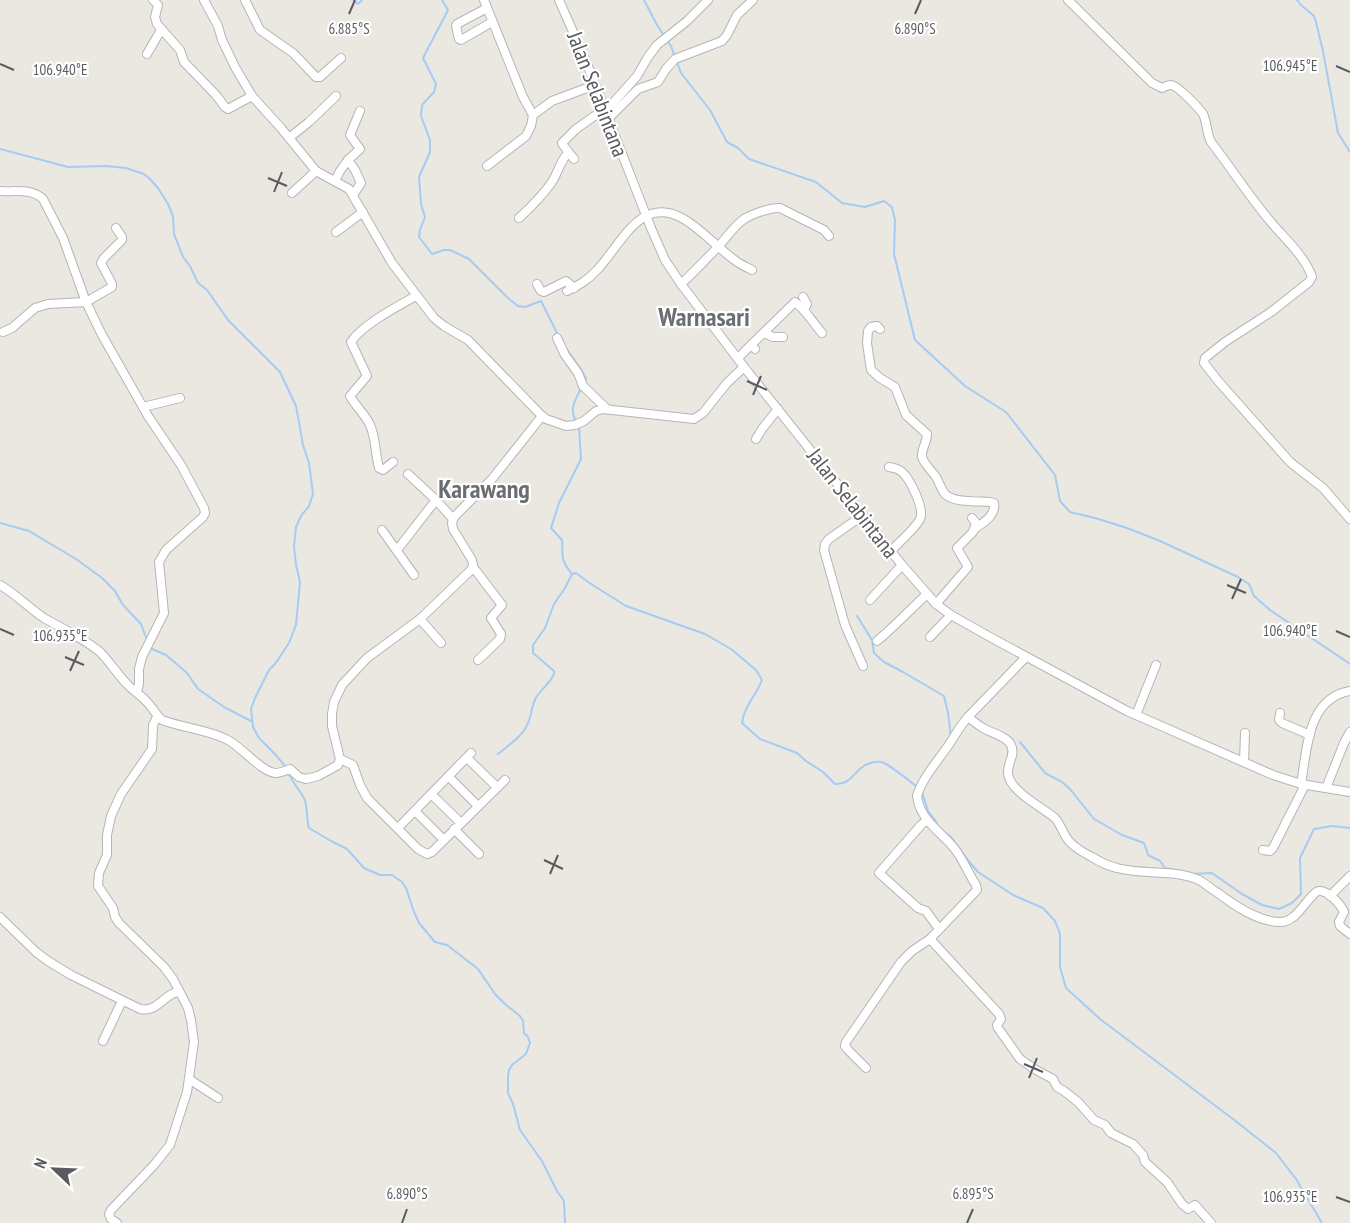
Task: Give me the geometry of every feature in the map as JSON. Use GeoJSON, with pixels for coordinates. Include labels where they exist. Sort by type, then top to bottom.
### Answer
{"type":"FeatureCollection","features":[{"type":"Feature","properties":{"kind":"street"},"geometry":{"type":"LineString","coordinates":[[153,0],[158,5],[156,21],[161,30],[180,50],[184,62],[226,108],[252,96]]}},
{"type":"Feature","properties":{"kind":"street"},"geometry":{"type":"LineString","coordinates":[[204,0],[235,67],[252,96],[316,171],[347,187],[392,263],[439,322],[468,340],[542,416],[559,424],[570,426],[579,424],[596,411],[607,409],[694,419],[703,413],[727,383],[744,367]]}},
{"type":"Feature","properties":{"kind":"street"},"geometry":{"type":"LineString","coordinates":[[245,0],[260,30],[293,54],[316,76],[320,77],[341,58]]}},
{"type":"Feature","properties":{"kind":"street","name":"Jalan Selabintana"},"geometry":{"type":"LineString","coordinates":[[559,0],[609,118],[662,254],[681,284],[744,367],[902,565],[936,604],[951,615],[1026,657],[1136,715],[1273,775],[1303,784],[1350,792]]}},
{"type":"Feature","properties":{"kind":"street"},"geometry":{"type":"LineString","coordinates":[[519,218],[538,200],[556,175],[558,166],[571,156],[562,144],[564,141],[605,109],[637,76],[657,45],[687,21],[708,0]]}},
{"type":"Feature","properties":{"kind":"street"},"geometry":{"type":"LineString","coordinates":[[609,118],[638,89],[658,82],[675,59],[722,40],[737,15],[753,0]]}},
{"type":"Feature","properties":{"kind":"street"},"geometry":{"type":"LineString","coordinates":[[1068,0],[1152,83],[1161,88],[1170,85],[1177,87],[1201,112],[1211,142],[1298,254],[1311,275],[1309,282],[1287,300],[1206,356],[1204,363],[1290,462],[1323,488],[1350,519]]}},
{"type":"Feature","properties":{"kind":"street"},"geometry":{"type":"LineString","coordinates":[[487,166],[526,136],[533,115],[522,97],[486,4],[457,24],[459,39],[492,22]]}},
{"type":"Feature","properties":{"kind":"street"},"geometry":{"type":"LineString","coordinates":[[147,54],[161,30]]}},
{"type":"Feature","properties":{"kind":"street"},"geometry":{"type":"LineString","coordinates":[[533,115],[552,101],[595,85]]}},
{"type":"Feature","properties":{"kind":"street"},"geometry":{"type":"LineString","coordinates":[[289,138],[336,96]]}},
{"type":"Feature","properties":{"kind":"street"},"geometry":{"type":"LineString","coordinates":[[335,181],[348,160],[360,150],[350,135],[360,111]]}},
{"type":"Feature","properties":{"kind":"street"},"geometry":{"type":"LineString","coordinates":[[348,160],[361,183],[353,195]]}},
{"type":"Feature","properties":{"kind":"street"},"geometry":{"type":"LineString","coordinates":[[292,193],[316,171]]}},
{"type":"Feature","properties":{"kind":"street"},"geometry":{"type":"LineString","coordinates":[[0,191],[31,192],[43,199],[63,238],[86,302],[102,335],[143,407],[181,465],[205,513],[166,550],[159,562],[164,613],[142,657],[136,692]]}},
{"type":"Feature","properties":{"kind":"street"},"geometry":{"type":"LineString","coordinates":[[681,284],[742,220],[775,208],[799,216],[824,230],[829,236]]}},
{"type":"Feature","properties":{"kind":"street"},"geometry":{"type":"LineString","coordinates":[[537,284],[544,292],[566,281],[571,290],[581,285],[597,270],[630,228],[646,214],[662,211],[678,216],[692,225],[737,262],[752,270]]}},
{"type":"Feature","properties":{"kind":"street"},"geometry":{"type":"LineString","coordinates":[[336,232],[363,212]]}},
{"type":"Feature","properties":{"kind":"street"},"geometry":{"type":"LineString","coordinates":[[3,332],[12,328],[35,308],[48,304],[86,302],[112,285],[101,263],[121,243],[122,237],[116,228]]}},
{"type":"Feature","properties":{"kind":"street"},"geometry":{"type":"LineString","coordinates":[[393,462],[386,469],[379,468],[371,428],[366,417],[350,396],[366,376],[351,342],[383,314],[416,296]]}},
{"type":"Feature","properties":{"kind":"street"},"geometry":{"type":"LineString","coordinates":[[803,297],[807,304],[804,310]]}},
{"type":"Feature","properties":{"kind":"street"},"geometry":{"type":"LineString","coordinates":[[738,358],[753,347],[795,302],[822,333]]}},
{"type":"Feature","properties":{"kind":"street"},"geometry":{"type":"LineString","coordinates":[[880,329],[877,326],[871,327],[867,334],[871,370],[895,387],[904,412],[927,434],[922,457],[942,490],[952,499],[994,504],[995,509],[992,515],[957,548],[968,567],[936,604]]}},
{"type":"Feature","properties":{"kind":"street"},"geometry":{"type":"LineString","coordinates":[[764,333],[770,337],[783,337]]}},
{"type":"Feature","properties":{"kind":"street"},"geometry":{"type":"LineString","coordinates":[[557,338],[584,386],[607,409]]}},
{"type":"Feature","properties":{"kind":"street"},"geometry":{"type":"LineString","coordinates":[[143,407],[180,398]]}},
{"type":"Feature","properties":{"kind":"street"},"geometry":{"type":"LineString","coordinates":[[756,439],[778,408]]}},
{"type":"Feature","properties":{"kind":"street"},"geometry":{"type":"LineString","coordinates":[[478,660],[500,639],[501,634],[491,618],[502,605],[473,567],[471,558],[453,529],[453,519],[459,510],[492,479],[542,416]]}},
{"type":"Feature","properties":{"kind":"street"},"geometry":{"type":"LineString","coordinates":[[889,466],[905,474],[922,512],[920,520],[891,551]]}},
{"type":"Feature","properties":{"kind":"street"},"geometry":{"type":"LineString","coordinates":[[408,474],[453,519]]}},
{"type":"Feature","properties":{"kind":"street"},"geometry":{"type":"LineString","coordinates":[[397,550],[435,500]]}},
{"type":"Feature","properties":{"kind":"street"},"geometry":{"type":"LineString","coordinates":[[863,515],[829,539],[824,550],[845,625],[863,666]]}},
{"type":"Feature","properties":{"kind":"street"},"geometry":{"type":"LineString","coordinates":[[972,518],[976,523],[974,530]]}},
{"type":"Feature","properties":{"kind":"street"},"geometry":{"type":"LineString","coordinates":[[382,530],[414,574]]}},
{"type":"Feature","properties":{"kind":"street"},"geometry":{"type":"LineString","coordinates":[[870,600],[902,565]]}},
{"type":"Feature","properties":{"kind":"street"},"geometry":{"type":"LineString","coordinates":[[0,585],[43,617],[99,652],[125,682],[149,704],[157,717],[164,721],[224,737],[273,773],[290,769],[299,777],[306,779],[318,776],[338,765],[340,759],[331,721],[333,705],[339,691],[354,671],[367,658],[420,619],[473,567]]}},
{"type":"Feature","properties":{"kind":"street"},"geometry":{"type":"LineString","coordinates":[[877,641],[927,594]]}},
{"type":"Feature","properties":{"kind":"street"},"geometry":{"type":"LineString","coordinates":[[930,637],[951,615]]}},
{"type":"Feature","properties":{"kind":"street"},"geometry":{"type":"LineString","coordinates":[[420,619],[441,643]]}},
{"type":"Feature","properties":{"kind":"street"},"geometry":{"type":"LineString","coordinates":[[866,1068],[848,1050],[845,1046],[846,1042],[901,962],[930,939],[976,892],[977,888],[955,849],[921,812],[917,796],[919,790],[958,729],[1026,657]]}},
{"type":"Feature","properties":{"kind":"street"},"geometry":{"type":"LineString","coordinates":[[1136,715],[1156,665]]}},
{"type":"Feature","properties":{"kind":"street"},"geometry":{"type":"LineString","coordinates":[[1263,850],[1270,851],[1273,848],[1303,784],[1310,735],[1317,714],[1338,695],[1350,691]]}},
{"type":"Feature","properties":{"kind":"street"},"geometry":{"type":"LineString","coordinates":[[1280,712],[1278,718],[1282,723],[1310,735]]}},
{"type":"Feature","properties":{"kind":"street"},"geometry":{"type":"LineString","coordinates":[[117,1223],[110,1217],[111,1209],[170,1145],[187,1092],[192,1058],[193,1033],[188,1008],[173,980],[164,967],[119,923],[113,908],[98,886],[99,873],[107,855],[107,835],[111,816],[121,795],[150,755],[153,744],[153,725],[157,717]]}},
{"type":"Feature","properties":{"kind":"street"},"geometry":{"type":"LineString","coordinates":[[968,717],[1011,743],[1012,756],[1008,772],[1015,787],[1055,818],[1069,841],[1078,849],[1116,868],[1196,879],[1239,908],[1260,918],[1278,922],[1286,921],[1295,915],[1316,892],[1321,892],[1330,896],[1344,910],[1340,926],[1350,934]]}},
{"type":"Feature","properties":{"kind":"street"},"geometry":{"type":"LineString","coordinates":[[1326,788],[1350,732]]}},
{"type":"Feature","properties":{"kind":"street"},"geometry":{"type":"LineString","coordinates":[[1244,762],[1245,733]]}},
{"type":"Feature","properties":{"kind":"street"},"geometry":{"type":"LineString","coordinates":[[398,828],[469,756],[497,787]]}},
{"type":"Feature","properties":{"kind":"street"},"geometry":{"type":"LineString","coordinates":[[340,759],[352,764],[367,798],[418,849],[427,854],[432,852],[505,780]]}},
{"type":"Feature","properties":{"kind":"street"},"geometry":{"type":"LineString","coordinates":[[449,777],[478,806]]}},
{"type":"Feature","properties":{"kind":"street"},"geometry":{"type":"LineString","coordinates":[[432,794],[461,823]]}},
{"type":"Feature","properties":{"kind":"street"},"geometry":{"type":"LineString","coordinates":[[415,811],[444,840]]}},
{"type":"Feature","properties":{"kind":"street"},"geometry":{"type":"LineString","coordinates":[[927,820],[879,873],[920,909],[926,911],[939,929]]}},
{"type":"Feature","properties":{"kind":"street"},"geometry":{"type":"LineString","coordinates":[[454,829],[479,854]]}},
{"type":"Feature","properties":{"kind":"street"},"geometry":{"type":"LineString","coordinates":[[1330,896],[1350,876]]}},
{"type":"Feature","properties":{"kind":"street"},"geometry":{"type":"LineString","coordinates":[[0,916],[48,961],[140,1009],[153,1008],[179,992]]}},
{"type":"Feature","properties":{"kind":"street"},"geometry":{"type":"LineString","coordinates":[[930,939],[999,1014],[1001,1018],[997,1025],[998,1028],[1020,1059],[1053,1079],[1057,1087],[1078,1102],[1094,1120],[1106,1125],[1111,1133],[1133,1144],[1143,1155],[1145,1163],[1169,1185],[1182,1204],[1188,1209],[1195,1205],[1211,1223]]}},
{"type":"Feature","properties":{"kind":"street"},"geometry":{"type":"LineString","coordinates":[[103,1041],[122,1001]]}},
{"type":"Feature","properties":{"kind":"street"},"geometry":{"type":"LineString","coordinates":[[189,1079],[218,1098]]}},
{"type":"Feature","properties":{"kind":"waterway"},"geometry":{"type":"LineString","coordinates":[[353,0],[358,4],[362,0]]}},
{"type":"Feature","properties":{"kind":"waterway"},"geometry":{"type":"LineString","coordinates":[[442,0],[448,10],[423,58],[436,84],[434,92],[422,105],[421,116],[430,140],[430,152],[419,177],[421,204],[425,217],[419,237],[432,254],[450,250],[469,259],[518,306],[525,307],[541,301],[559,337]]}},
{"type":"Feature","properties":{"kind":"waterway"},"geometry":{"type":"LineString","coordinates":[[644,0],[671,46],[681,73],[710,110],[727,142],[738,148],[749,159],[816,182],[842,203],[865,207],[884,201],[892,207],[895,220],[894,254],[915,340],[965,386],[1006,412],[1055,475],[1060,501],[1070,512],[1127,528],[1238,577],[1249,584],[1254,596],[1270,610],[1350,664]]}},
{"type":"Feature","properties":{"kind":"waterway"},"geometry":{"type":"LineString","coordinates":[[1297,0],[1314,16],[1338,133],[1350,152]]}},
{"type":"Feature","properties":{"kind":"waterway"},"geometry":{"type":"LineString","coordinates":[[0,149],[68,167],[126,168],[149,178],[168,204],[173,216],[174,234],[183,257],[198,283],[207,290],[228,320],[280,372],[296,406],[303,445],[309,463],[313,494],[309,506],[296,527],[294,547],[300,582],[296,625],[289,643],[269,670],[251,709],[253,727],[259,738],[286,767]]}},
{"type":"Feature","properties":{"kind":"waterway"},"geometry":{"type":"LineString","coordinates":[[565,347],[582,371],[586,379],[584,383]]}},
{"type":"Feature","properties":{"kind":"waterway"},"geometry":{"type":"LineString","coordinates":[[576,422],[573,408],[581,388]]}},
{"type":"Feature","properties":{"kind":"waterway"},"geometry":{"type":"LineString","coordinates":[[572,574],[564,561],[562,540],[551,528],[559,503],[581,459],[579,427]]}},
{"type":"Feature","properties":{"kind":"waterway"},"geometry":{"type":"LineString","coordinates":[[0,523],[29,531],[76,559],[102,578],[141,624],[147,640]]}},
{"type":"Feature","properties":{"kind":"waterway"},"geometry":{"type":"LineString","coordinates":[[572,574],[576,573],[626,606],[705,634],[731,649],[756,670],[762,680],[745,711],[742,723],[760,739],[797,753],[835,784],[847,781],[861,768],[872,762],[878,762],[891,767],[918,788]]}},
{"type":"Feature","properties":{"kind":"waterway"},"geometry":{"type":"LineString","coordinates":[[498,754],[526,728],[535,699],[554,674],[554,671],[533,653],[533,645],[545,628],[554,604],[572,574]]}},
{"type":"Feature","properties":{"kind":"waterway"},"geometry":{"type":"LineString","coordinates":[[857,616],[872,640],[874,653],[884,662],[944,696],[951,737]]}},
{"type":"Feature","properties":{"kind":"waterway"},"geometry":{"type":"LineString","coordinates":[[150,648],[166,655],[187,673],[198,689],[224,707],[251,721]]}},
{"type":"Feature","properties":{"kind":"waterway"},"geometry":{"type":"LineString","coordinates":[[1020,742],[1045,773],[1070,789],[1094,819],[1122,835],[1144,843],[1148,855],[1160,861],[1165,868],[1181,871]]}},
{"type":"Feature","properties":{"kind":"waterway"},"geometry":{"type":"LineString","coordinates":[[288,772],[304,798],[309,828],[347,849],[364,868],[380,875],[392,875],[402,882],[419,923],[435,942],[447,945],[478,969],[495,994],[520,1016],[524,1033],[530,1043],[526,1054],[509,1070],[508,1093],[520,1130],[542,1161],[564,1201],[565,1223]]}},
{"type":"Feature","properties":{"kind":"waterway"},"geometry":{"type":"LineString","coordinates":[[922,792],[928,811],[939,828],[951,837],[978,872],[1013,895],[1043,908],[1055,921],[1060,934],[1060,967],[1066,988],[1100,1019],[1276,1153],[1296,1179],[1322,1223]]}},
{"type":"Feature","properties":{"kind":"waterway"},"geometry":{"type":"LineString","coordinates":[[1192,874],[1212,873],[1262,905],[1279,909],[1292,903],[1301,894],[1300,858],[1314,829],[1332,826],[1350,828]]}},
{"type":"Feature","properties":{"kind":"district","name":"Warnasari"},"geometry":{"type":"Point","coordinates":[704,316]}},
{"type":"Feature","properties":{"kind":"district","name":"Karawang"},"geometry":{"type":"Point","coordinates":[484,488]}}]}
